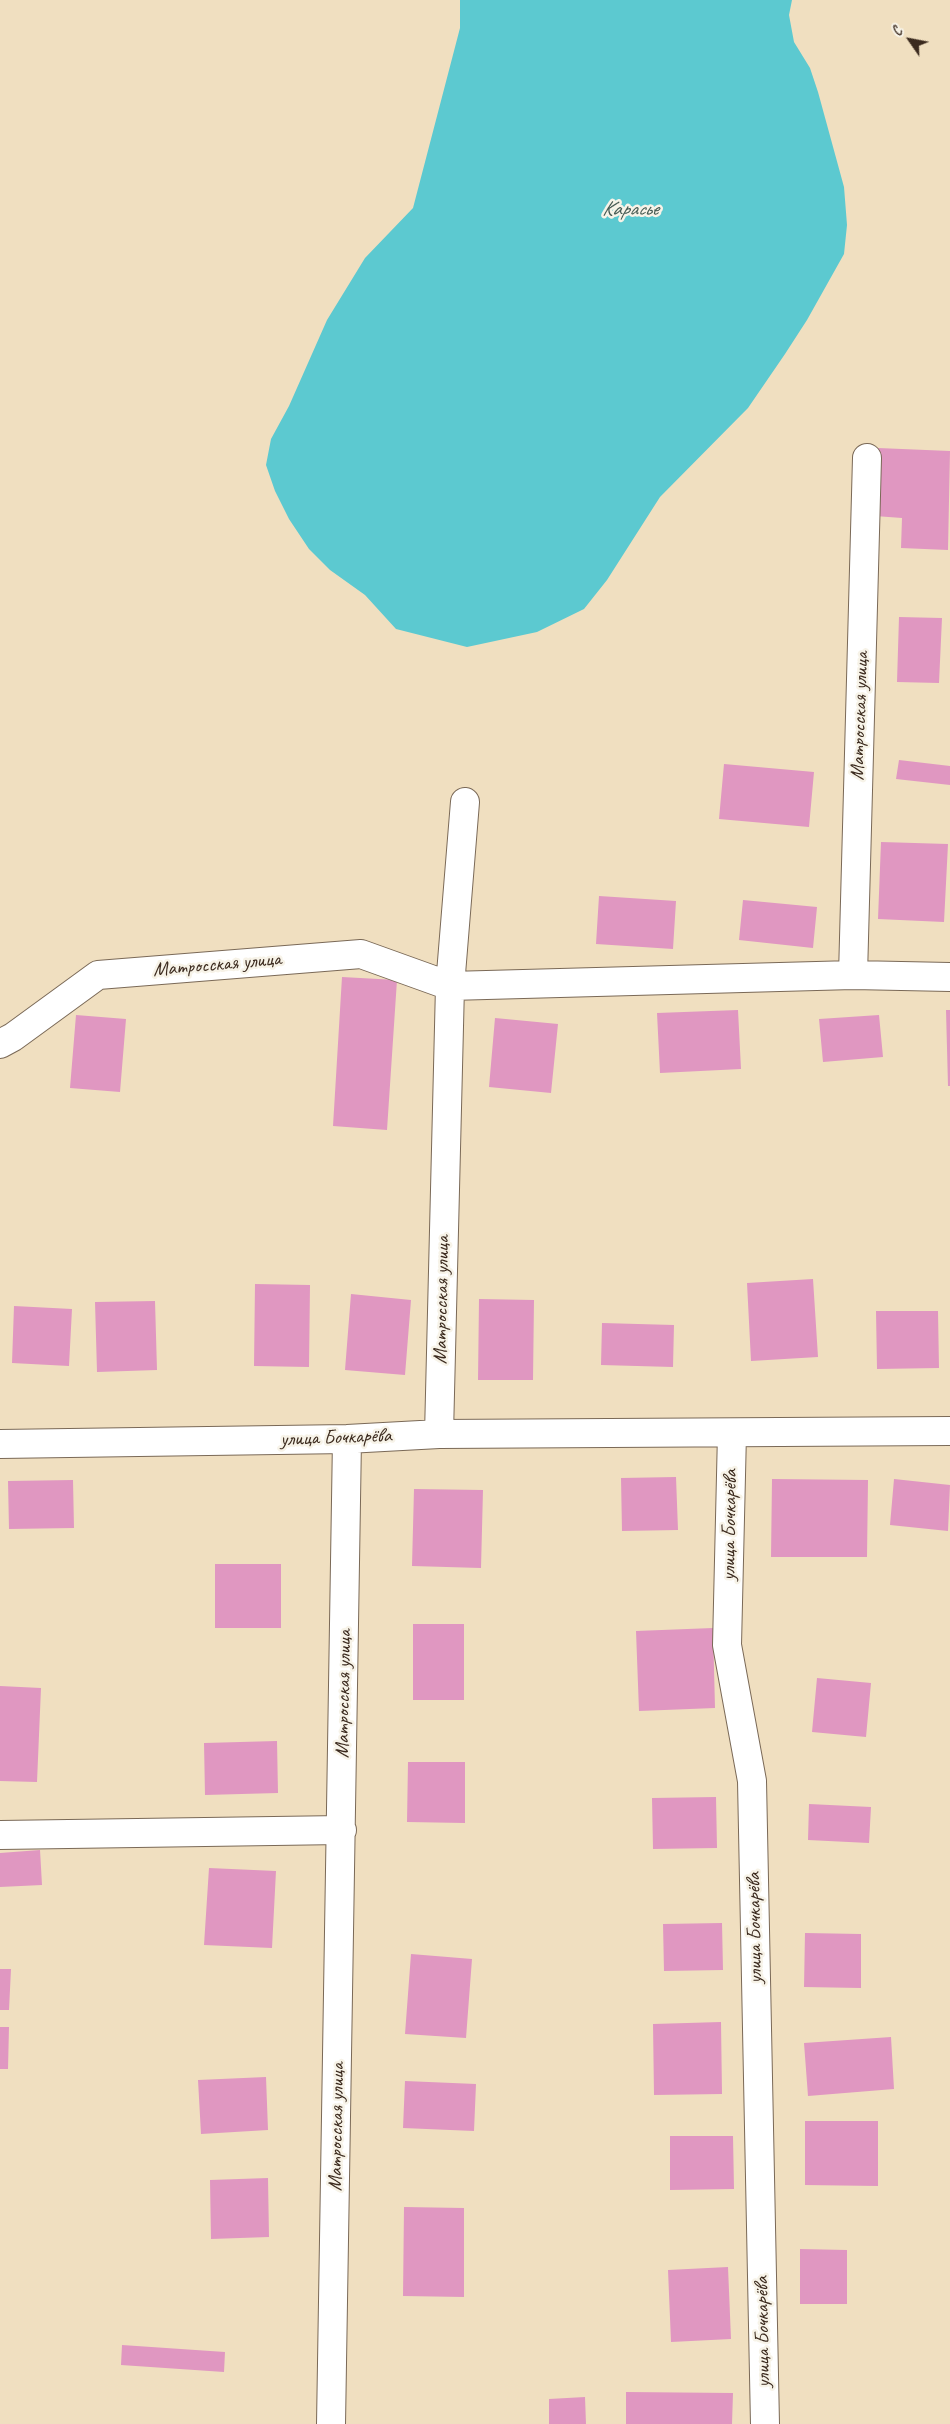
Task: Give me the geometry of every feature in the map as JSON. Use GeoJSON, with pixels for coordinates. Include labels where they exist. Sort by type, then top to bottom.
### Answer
{"type":"FeatureCollection","features":[{"type":"Feature","properties":{"kind":"street","name":"Матросская улица"},"geometry":{"type":"LineString","coordinates":[[853,975],[867,458]]}},
{"type":"Feature","properties":{"kind":"street","name":"Матросская улица"},"geometry":{"type":"LineString","coordinates":[[439,1434],[450,986],[466,802]]}},
{"type":"Feature","properties":{"kind":"street","name":"Матросская улица"},"geometry":{"type":"LineString","coordinates":[[0,1044],[13,1037],[98,975],[361,954],[450,986],[853,975],[950,977]]}},
{"type":"Feature","properties":{"kind":"street","name":"улица Бочкарёва"},"geometry":{"type":"LineString","coordinates":[[0,1444],[347,1438],[439,1434],[950,1431]]}},
{"type":"Feature","properties":{"kind":"street","name":"улица Бочкарёва"},"geometry":{"type":"LineString","coordinates":[[732,1433],[727,1645],[752,1781],[765,2424]]}},
{"type":"Feature","properties":{"kind":"street","name":"Матросская улица"},"geometry":{"type":"LineString","coordinates":[[331,2424],[347,1438]]}},
{"type":"Feature","properties":{"kind":"street"},"geometry":{"type":"LineString","coordinates":[[0,1835],[342,1830]]}},
{"type":"Feature","properties":{"kind":"water","name":"Карасье"},"geometry":{"type":"Polygon","coordinates":[[[460,0],[792,0],[789,15],[794,42],[810,68],[818,92],[844,187],[847,225],[844,254],[807,320],[785,354],[748,408],[660,497],[607,580],[584,609],[537,632],[467,647],[396,629],[365,595],[330,570],[309,549],[289,519],[275,491],[266,465],[271,439],[289,406],[327,320],[365,258],[413,208],[460,28],[460,0]]]}},
{"type":"Feature","properties":{"kind":"building"},"geometry":{"type":"Polygon","coordinates":[[[878,448],[950,451],[948,550],[901,548],[902,518],[875,516],[878,448]]]}},
{"type":"Feature","properties":{"kind":"building"},"geometry":{"type":"Polygon","coordinates":[[[899,617],[942,618],[939,683],[897,682],[899,617]]]}},
{"type":"Feature","properties":{"kind":"building"},"geometry":{"type":"Polygon","coordinates":[[[899,760],[950,766],[950,785],[896,779],[899,760]]]}},
{"type":"Feature","properties":{"kind":"building"},"geometry":{"type":"Polygon","coordinates":[[[724,764],[814,772],[809,827],[719,819],[724,764]]]}},
{"type":"Feature","properties":{"kind":"building"},"geometry":{"type":"Polygon","coordinates":[[[881,842],[948,844],[944,922],[878,919],[881,842]]]}},
{"type":"Feature","properties":{"kind":"building"},"geometry":{"type":"Polygon","coordinates":[[[599,896],[676,901],[673,949],[596,944],[599,896]]]}},
{"type":"Feature","properties":{"kind":"building"},"geometry":{"type":"Polygon","coordinates":[[[743,900],[817,907],[813,948],[739,940],[743,900]]]}},
{"type":"Feature","properties":{"kind":"building"},"geometry":{"type":"Polygon","coordinates":[[[342,977],[397,980],[387,1130],[333,1126],[342,977]]]}},
{"type":"Feature","properties":{"kind":"building"},"geometry":{"type":"Polygon","coordinates":[[[738,1010],[741,1069],[660,1073],[657,1013],[738,1010]]]}},
{"type":"Feature","properties":{"kind":"building"},"geometry":{"type":"Polygon","coordinates":[[[946,1010],[950,1010],[950,1086],[948,1086],[946,1010]]]}},
{"type":"Feature","properties":{"kind":"building"},"geometry":{"type":"Polygon","coordinates":[[[76,1015],[126,1019],[120,1092],[70,1088],[76,1015]]]}},
{"type":"Feature","properties":{"kind":"building"},"geometry":{"type":"Polygon","coordinates":[[[879,1015],[883,1057],[823,1062],[819,1019],[879,1015]]]}},
{"type":"Feature","properties":{"kind":"building"},"geometry":{"type":"Polygon","coordinates":[[[495,1018],[558,1024],[551,1093],[489,1087],[495,1018]]]}},
{"type":"Feature","properties":{"kind":"building"},"geometry":{"type":"Polygon","coordinates":[[[813,1279],[818,1357],[751,1361],[747,1283],[813,1279]]]}},
{"type":"Feature","properties":{"kind":"building"},"geometry":{"type":"Polygon","coordinates":[[[255,1284],[310,1285],[309,1367],[254,1366],[255,1284]]]}},
{"type":"Feature","properties":{"kind":"building"},"geometry":{"type":"Polygon","coordinates":[[[351,1294],[411,1300],[405,1375],[345,1370],[351,1294]]]}},
{"type":"Feature","properties":{"kind":"building"},"geometry":{"type":"Polygon","coordinates":[[[479,1299],[534,1300],[533,1380],[478,1380],[479,1299]]]}},
{"type":"Feature","properties":{"kind":"building"},"geometry":{"type":"Polygon","coordinates":[[[155,1301],[157,1370],[97,1372],[95,1302],[155,1301]]]}},
{"type":"Feature","properties":{"kind":"building"},"geometry":{"type":"Polygon","coordinates":[[[14,1306],[72,1309],[69,1366],[12,1363],[14,1306]]]}},
{"type":"Feature","properties":{"kind":"building"},"geometry":{"type":"Polygon","coordinates":[[[876,1311],[938,1311],[939,1368],[877,1369],[876,1311]]]}},
{"type":"Feature","properties":{"kind":"building"},"geometry":{"type":"Polygon","coordinates":[[[602,1323],[674,1325],[673,1367],[601,1365],[602,1323]]]}},
{"type":"Feature","properties":{"kind":"building"},"geometry":{"type":"Polygon","coordinates":[[[676,1477],[678,1530],[622,1531],[621,1478],[676,1477]]]}},
{"type":"Feature","properties":{"kind":"building"},"geometry":{"type":"Polygon","coordinates":[[[772,1479],[868,1480],[867,1557],[771,1557],[772,1479]]]}},
{"type":"Feature","properties":{"kind":"building"},"geometry":{"type":"Polygon","coordinates":[[[894,1479],[950,1485],[948,1531],[890,1525],[894,1479]]]}},
{"type":"Feature","properties":{"kind":"building"},"geometry":{"type":"Polygon","coordinates":[[[73,1480],[74,1528],[9,1529],[8,1481],[73,1480]]]}},
{"type":"Feature","properties":{"kind":"building"},"geometry":{"type":"Polygon","coordinates":[[[414,1489],[483,1490],[481,1568],[412,1566],[414,1489]]]}},
{"type":"Feature","properties":{"kind":"building"},"geometry":{"type":"Polygon","coordinates":[[[215,1564],[281,1564],[281,1628],[215,1628],[215,1564]]]}},
{"type":"Feature","properties":{"kind":"building"},"geometry":{"type":"Polygon","coordinates":[[[413,1624],[464,1624],[464,1700],[413,1700],[413,1624]]]}},
{"type":"Feature","properties":{"kind":"building"},"geometry":{"type":"Polygon","coordinates":[[[713,1628],[715,1708],[639,1711],[636,1631],[713,1628]]]}},
{"type":"Feature","properties":{"kind":"building"},"geometry":{"type":"Polygon","coordinates":[[[817,1678],[871,1683],[866,1737],[812,1732],[817,1678]]]}},
{"type":"Feature","properties":{"kind":"building"},"geometry":{"type":"Polygon","coordinates":[[[0,1686],[41,1688],[37,1782],[0,1781],[0,1686]]]}},
{"type":"Feature","properties":{"kind":"building"},"geometry":{"type":"Polygon","coordinates":[[[277,1741],[278,1793],[205,1795],[204,1743],[277,1741]]]}},
{"type":"Feature","properties":{"kind":"building"},"geometry":{"type":"Polygon","coordinates":[[[408,1762],[465,1762],[465,1823],[407,1822],[408,1762]]]}},
{"type":"Feature","properties":{"kind":"building"},"geometry":{"type":"Polygon","coordinates":[[[716,1797],[717,1848],[653,1849],[652,1798],[716,1797]]]}},
{"type":"Feature","properties":{"kind":"building"},"geometry":{"type":"Polygon","coordinates":[[[809,1804],[871,1807],[869,1843],[808,1840],[809,1804]]]}},
{"type":"Feature","properties":{"kind":"building"},"geometry":{"type":"Polygon","coordinates":[[[40,1850],[42,1885],[0,1887],[0,1853],[40,1850]]]}},
{"type":"Feature","properties":{"kind":"building"},"geometry":{"type":"Polygon","coordinates":[[[209,1868],[276,1871],[272,1948],[204,1945],[209,1868]]]}},
{"type":"Feature","properties":{"kind":"building"},"geometry":{"type":"Polygon","coordinates":[[[722,1923],[723,1970],[664,1971],[663,1924],[722,1923]]]}},
{"type":"Feature","properties":{"kind":"building"},"geometry":{"type":"Polygon","coordinates":[[[805,1933],[861,1934],[861,1988],[804,1987],[805,1933]]]}},
{"type":"Feature","properties":{"kind":"building"},"geometry":{"type":"Polygon","coordinates":[[[411,1954],[472,1959],[466,2038],[405,2034],[411,1954]]]}},
{"type":"Feature","properties":{"kind":"building"},"geometry":{"type":"Polygon","coordinates":[[[0,1969],[11,1969],[9,2010],[0,2010],[0,1969]]]}},
{"type":"Feature","properties":{"kind":"building"},"geometry":{"type":"Polygon","coordinates":[[[721,2022],[722,2094],[654,2095],[653,2024],[721,2022]]]}},
{"type":"Feature","properties":{"kind":"building"},"geometry":{"type":"Polygon","coordinates":[[[0,2027],[9,2027],[8,2069],[0,2069],[0,2027]]]}},
{"type":"Feature","properties":{"kind":"building"},"geometry":{"type":"Polygon","coordinates":[[[891,2037],[894,2089],[808,2096],[804,2043],[891,2037]]]}},
{"type":"Feature","properties":{"kind":"building"},"geometry":{"type":"Polygon","coordinates":[[[266,2077],[268,2130],[201,2134],[198,2080],[266,2077]]]}},
{"type":"Feature","properties":{"kind":"building"},"geometry":{"type":"Polygon","coordinates":[[[405,2081],[476,2084],[474,2131],[403,2128],[405,2081]]]}},
{"type":"Feature","properties":{"kind":"building"},"geometry":{"type":"Polygon","coordinates":[[[805,2121],[878,2121],[878,2186],[805,2185],[805,2121]]]}},
{"type":"Feature","properties":{"kind":"building"},"geometry":{"type":"Polygon","coordinates":[[[670,2136],[733,2136],[734,2189],[670,2190],[670,2136]]]}},
{"type":"Feature","properties":{"kind":"building"},"geometry":{"type":"Polygon","coordinates":[[[268,2178],[269,2237],[211,2239],[210,2180],[268,2178]]]}},
{"type":"Feature","properties":{"kind":"building"},"geometry":{"type":"Polygon","coordinates":[[[404,2207],[464,2208],[464,2297],[403,2296],[404,2207]]]}},
{"type":"Feature","properties":{"kind":"building"},"geometry":{"type":"Polygon","coordinates":[[[800,2249],[847,2250],[847,2304],[800,2304],[800,2249]]]}},
{"type":"Feature","properties":{"kind":"building"},"geometry":{"type":"Polygon","coordinates":[[[728,2267],[731,2339],[671,2342],[668,2270],[728,2267]]]}},
{"type":"Feature","properties":{"kind":"building"},"geometry":{"type":"Polygon","coordinates":[[[122,2345],[225,2352],[224,2372],[121,2365],[122,2345]]]}},
{"type":"Feature","properties":{"kind":"building"},"geometry":{"type":"Polygon","coordinates":[[[626,2392],[733,2393],[732,2424],[626,2424],[626,2392]]]}},
{"type":"Feature","properties":{"kind":"building"},"geometry":{"type":"Polygon","coordinates":[[[585,2397],[586,2424],[549,2424],[549,2399],[585,2397]]]}}]}
